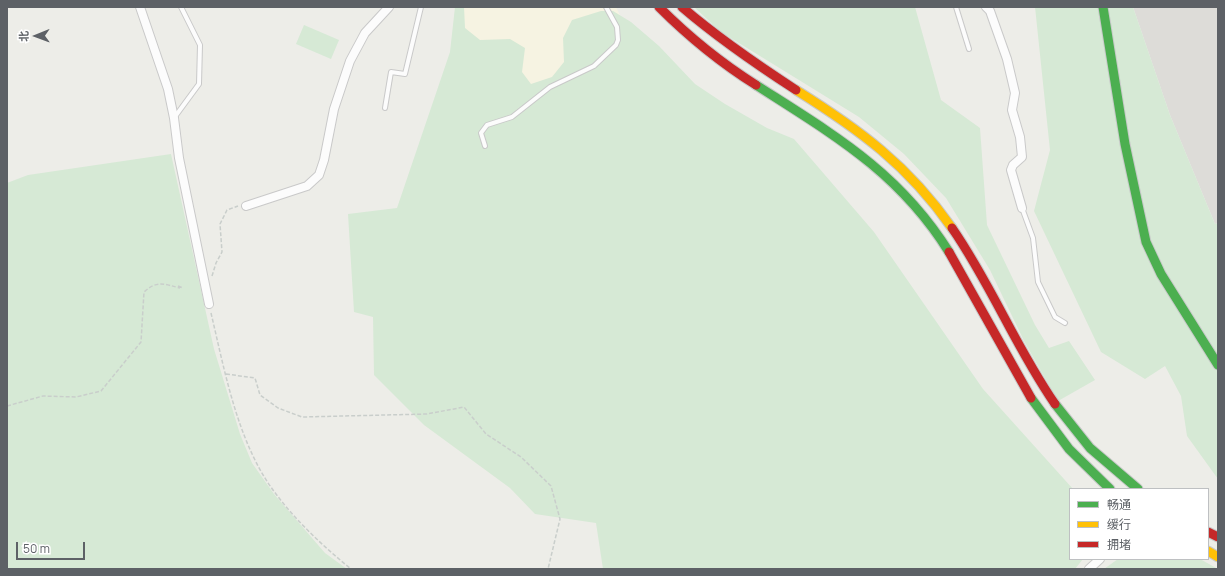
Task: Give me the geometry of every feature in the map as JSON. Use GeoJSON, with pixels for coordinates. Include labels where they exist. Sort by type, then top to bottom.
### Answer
{"type":"FeatureCollection","features":[{"type":"Feature","properties":{"kind":"main road"},"geometry":{"type":"LineString","coordinates":[[652,7],[742,75],[830,131],[883,172],[906,195],[940,237],[962,273],[1003,351],[1047,421],[1068,447],[1109,488]]}},
{"type":"Feature","properties":{"kind":"main road"},"geometry":{"type":"LineString","coordinates":[[660,7],[673,22]]}},
{"type":"Feature","properties":{"kind":"main road"},"geometry":{"type":"LineString","coordinates":[[1103,7],[1125,144],[1146,242],[1161,274],[1218,364]]}},
{"type":"Feature","properties":{"kind":"main road"},"geometry":{"type":"LineString","coordinates":[[684,8],[750,60],[837,115],[861,132],[913,178],[936,204],[960,236],[1054,403],[1082,438],[1101,458],[1137,488]]}},
{"type":"Feature","properties":{"kind":"main road"},"geometry":{"type":"LineString","coordinates":[[1209,532],[1218,537]]}},
{"type":"Feature","properties":{"kind":"main road"},"geometry":{"type":"LineString","coordinates":[[1209,552],[1218,557]]}},
{"type":"Feature","properties":{"kind":"street"},"geometry":{"type":"LineString","coordinates":[[140,7],[168,88],[174,118],[179,158],[209,304]]}},
{"type":"Feature","properties":{"kind":"street"},"geometry":{"type":"LineString","coordinates":[[246,206],[307,186],[319,175],[324,160],[334,109],[350,61],[365,33],[389,7]]}},
{"type":"Feature","properties":{"kind":"street"},"geometry":{"type":"LineString","coordinates":[[986,7],[990,11],[1007,59],[1015,93],[1012,110],[1020,137],[1022,157],[1013,165],[1012,174],[1022,208]]}},
{"type":"Feature","properties":{"kind":"street"},"geometry":{"type":"LineString","coordinates":[[1089,569],[1099,560]]}},
{"type":"Feature","properties":{"kind":"lane"},"geometry":{"type":"LineString","coordinates":[[174,118],[199,84],[200,45],[181,7]]}},
{"type":"Feature","properties":{"kind":"lane"},"geometry":{"type":"LineString","coordinates":[[385,108],[392,72],[405,74],[421,7]]}},
{"type":"Feature","properties":{"kind":"lane"},"geometry":{"type":"LineString","coordinates":[[485,146],[481,133],[487,125],[512,117],[550,87],[594,66],[616,45],[618,40],[617,27],[606,7]]}},
{"type":"Feature","properties":{"kind":"lane"},"geometry":{"type":"LineString","coordinates":[[956,7],[969,49]]}},
{"type":"Feature","properties":{"kind":"lane"},"geometry":{"type":"LineString","coordinates":[[1022,208],[1034,238],[1038,282],[1055,317],[1065,323]]}},
{"type":"Feature","properties":{"kind":"path"},"geometry":{"type":"LineString","coordinates":[[204,281],[212,278],[216,263],[222,252],[220,224],[227,210],[236,206],[246,206]]}},
{"type":"Feature","properties":{"kind":"path"},"geometry":{"type":"LineString","coordinates":[[7,406],[43,396],[76,397],[101,391],[141,342],[144,292],[152,285],[164,284],[180,288]]}},
{"type":"Feature","properties":{"kind":"path"},"geometry":{"type":"LineString","coordinates":[[176,287],[180,286],[184,288]]}},
{"type":"Feature","properties":{"kind":"path"},"geometry":{"type":"LineString","coordinates":[[209,304],[238,419],[248,445],[275,494],[305,528],[351,569]]}},
{"type":"Feature","properties":{"kind":"path"},"geometry":{"type":"LineString","coordinates":[[226,374],[254,378],[260,395],[278,408],[302,417],[427,414],[464,408],[486,434],[521,457],[551,486],[560,520],[548,569]]}},
{"type":"Feature","properties":{"kind":"shaded area"},"geometry":{"type":"Polygon","coordinates":[[[464,7],[616,7],[625,26],[611,67],[445,109],[464,7]]]}},
{"type":"Feature","properties":{"kind":"shaded area"},"geometry":{"type":"Polygon","coordinates":[[[1133,7],[1218,7],[1218,223],[1215,224],[1170,115],[1133,7]]]}},
{"type":"Feature","properties":{"kind":"green space"},"geometry":{"type":"Polygon","coordinates":[[[455,7],[464,7],[465,28],[480,40],[510,39],[525,48],[522,72],[531,84],[552,77],[564,62],[563,38],[572,20],[601,11],[613,11],[631,22],[659,46],[695,84],[725,104],[767,128],[794,139],[874,232],[983,389],[1072,488],[1069,488],[1069,560],[1082,560],[1075,569],[603,569],[596,523],[535,514],[510,488],[424,425],[374,375],[373,317],[354,312],[348,214],[397,208],[450,52],[455,7]]]}},
{"type":"Feature","properties":{"kind":"green space"},"geometry":{"type":"Polygon","coordinates":[[[694,7],[915,7],[941,100],[980,128],[987,225],[1035,325],[1049,348],[1069,341],[1095,380],[1058,401],[1024,341],[990,270],[946,198],[904,154],[859,117],[721,32],[694,7]]]}},
{"type":"Feature","properties":{"kind":"green space"},"geometry":{"type":"Polygon","coordinates":[[[1035,7],[1133,7],[1170,115],[1215,224],[1218,223],[1218,479],[1187,436],[1181,396],[1165,366],[1145,379],[1101,352],[1034,211],[1050,150],[1035,7]]]}},
{"type":"Feature","properties":{"kind":"green space"},"geometry":{"type":"Polygon","coordinates":[[[304,25],[339,40],[331,59],[296,44],[304,25]]]}},
{"type":"Feature","properties":{"kind":"green space"},"geometry":{"type":"Polygon","coordinates":[[[171,154],[214,349],[240,434],[252,463],[274,494],[325,553],[347,569],[7,569],[7,183],[28,175],[171,154]]]}},
{"type":"Feature","properties":{"kind":"green space"},"geometry":{"type":"Polygon","coordinates":[[[1117,560],[1202,560],[1218,569],[1104,569],[1117,560]]]}},
{"type":"Feature","properties":{"kind":"traffic: fast"},"geometry":{"type":"LineString","coordinates":[[1103,7],[1125,144],[1146,242],[1161,274],[1218,365]]}},
{"type":"Feature","properties":{"kind":"traffic: fast"},"geometry":{"type":"LineString","coordinates":[[756,85],[838,139],[887,177],[909,199],[930,224],[949,252]]}},
{"type":"Feature","properties":{"kind":"traffic: fast"},"geometry":{"type":"LineString","coordinates":[[1031,398],[1069,449],[1109,488]]}},
{"type":"Feature","properties":{"kind":"traffic: fast"},"geometry":{"type":"LineString","coordinates":[[1055,404],[1090,448],[1137,488]]}},
{"type":"Feature","properties":{"kind":"traffic: slow"},"geometry":{"type":"LineString","coordinates":[[796,90],[882,150],[918,185],[952,228]]}},
{"type":"Feature","properties":{"kind":"traffic: slow"},"geometry":{"type":"LineString","coordinates":[[1209,552],[1218,557]]}},
{"type":"Feature","properties":{"kind":"traffic: jam"},"geometry":{"type":"LineString","coordinates":[[659,7],[706,49],[730,68],[756,85]]}},
{"type":"Feature","properties":{"kind":"traffic: jam"},"geometry":{"type":"LineString","coordinates":[[682,7],[709,29],[796,90]]}},
{"type":"Feature","properties":{"kind":"traffic: jam"},"geometry":{"type":"LineString","coordinates":[[952,228],[979,271],[1028,361],[1055,404]]}},
{"type":"Feature","properties":{"kind":"traffic: jam"},"geometry":{"type":"LineString","coordinates":[[949,252],[1031,398]]}},
{"type":"Feature","properties":{"kind":"traffic: jam"},"geometry":{"type":"LineString","coordinates":[[1209,532],[1218,537]]}}]}
